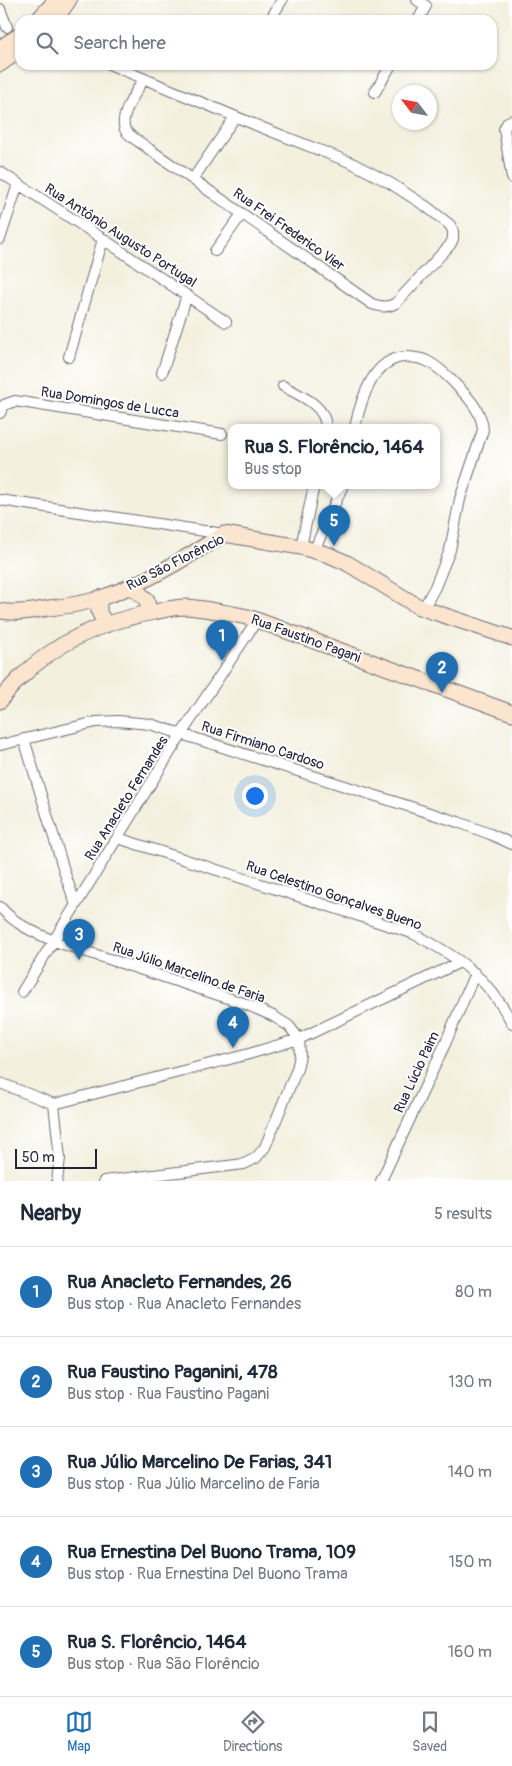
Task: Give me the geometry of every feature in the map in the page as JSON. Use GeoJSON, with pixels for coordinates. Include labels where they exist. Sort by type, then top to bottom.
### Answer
{"type":"FeatureCollection","features":[{"type":"Feature","properties":{"kind":"street"},"geometry":{"type":"LineString","coordinates":[[42,15],[56,0]]}},
{"type":"Feature","properties":{"kind":"street"},"geometry":{"type":"LineString","coordinates":[[58,15],[69,0]]}},
{"type":"Feature","properties":{"kind":"street"},"geometry":{"type":"LineString","coordinates":[[273,15],[282,0]]}},
{"type":"Feature","properties":{"kind":"street"},"geometry":{"type":"LineString","coordinates":[[416,0],[426,6],[421,15]]}},
{"type":"Feature","properties":{"kind":"street"},"geometry":{"type":"LineString","coordinates":[[0,9],[13,31],[0,48]]}},
{"type":"Feature","properties":{"kind":"street"},"geometry":{"type":"LineString","coordinates":[[0,64],[15,54]]}},
{"type":"Feature","properties":{"kind":"street"},"geometry":{"type":"LineString","coordinates":[[123,70],[235,117],[193,178]]}},
{"type":"Feature","properties":{"kind":"street"},"geometry":{"type":"LineString","coordinates":[[375,92],[388,70]]}},
{"type":"Feature","properties":{"kind":"street","name":"Rua Frei Frederico Vier"},"geometry":{"type":"LineString","coordinates":[[144,79],[124,117],[124,125],[127,132],[148,149],[193,178],[372,304],[389,307],[396,303],[450,245],[453,239],[453,232],[443,218],[390,183],[352,163],[235,117]]}},
{"type":"Feature","properties":{"kind":"street"},"geometry":{"type":"LineString","coordinates":[[512,120],[508,122],[504,129],[512,178]]}},
{"type":"Feature","properties":{"kind":"street","name":"Rua Antônio Augusto Portugal"},"geometry":{"type":"LineString","coordinates":[[0,172],[226,322]]}},
{"type":"Feature","properties":{"kind":"street"},"geometry":{"type":"LineString","coordinates":[[0,239],[18,184]]}},
{"type":"Feature","properties":{"kind":"street"},"geometry":{"type":"LineString","coordinates":[[215,252],[242,214]]}},
{"type":"Feature","properties":{"kind":"street"},"geometry":{"type":"LineString","coordinates":[[69,357],[103,239]]}},
{"type":"Feature","properties":{"kind":"street"},"geometry":{"type":"LineString","coordinates":[[162,372],[187,295]]}},
{"type":"Feature","properties":{"kind":"street"},"geometry":{"type":"LineString","coordinates":[[356,424],[361,402],[374,376],[392,360],[404,357],[426,360],[438,368],[464,392],[482,419],[483,430],[460,499],[450,550],[443,569],[423,609]]}},
{"type":"Feature","properties":{"kind":"street"},"geometry":{"type":"LineString","coordinates":[[283,386],[321,410],[326,424]]}},
{"type":"Feature","properties":{"kind":"street","name":"Rua Domingos de Lucca"},"geometry":{"type":"LineString","coordinates":[[0,413],[4,405],[15,401],[222,434]]}},
{"type":"Feature","properties":{"kind":"street"},"geometry":{"type":"LineString","coordinates":[[307,549],[314,489]]}},
{"type":"Feature","properties":{"kind":"street"},"geometry":{"type":"LineString","coordinates":[[307,549],[341,489]]}},
{"type":"Feature","properties":{"kind":"street"},"geometry":{"type":"LineString","coordinates":[[0,500],[224,534]]}},
{"type":"Feature","properties":{"kind":"street","name":"Rua São Florêncio"},"geometry":{"type":"LineString","coordinates":[[0,611],[28,612],[82,603],[99,598],[131,586],[177,563],[224,534],[307,549],[347,562],[402,598],[423,609],[512,638]]}},
{"type":"Feature","properties":{"kind":"street"},"geometry":{"type":"LineString","coordinates":[[131,586],[147,600],[149,613]]}},
{"type":"Feature","properties":{"kind":"street"},"geometry":{"type":"LineString","coordinates":[[99,598],[100,612],[106,625]]}},
{"type":"Feature","properties":{"kind":"street","name":"Rua Faustino Pagani"},"geometry":{"type":"LineString","coordinates":[[0,700],[31,667],[52,650],[67,642],[129,617],[182,607],[213,610],[257,620],[512,713]]}},
{"type":"Feature","properties":{"kind":"street","name":"Rua Anacleto Fernandes"},"geometry":{"type":"LineString","coordinates":[[22,992],[182,734],[257,620]]}},
{"type":"Feature","properties":{"kind":"street","name":"Rua Firmiano Cardoso"},"geometry":{"type":"LineString","coordinates":[[0,745],[96,722],[118,721],[150,724],[458,822],[512,844]]}},
{"type":"Feature","properties":{"kind":"street"},"geometry":{"type":"LineString","coordinates":[[24,739],[76,905]]}},
{"type":"Feature","properties":{"kind":"street","name":"Rua Celestino Gonçalves Bueno"},"geometry":{"type":"LineString","coordinates":[[118,838],[412,933],[445,950],[486,983],[502,1003],[512,1023]]}},
{"type":"Feature","properties":{"kind":"street","name":"Rua Júlio Marcelino de Faria"},"geometry":{"type":"LineString","coordinates":[[0,907],[28,930],[54,941],[243,1003],[273,1016],[289,1026],[299,1038]]}},
{"type":"Feature","properties":{"kind":"street"},"geometry":{"type":"LineString","coordinates":[[0,1083],[54,1104],[249,1054],[299,1038],[460,962]]}},
{"type":"Feature","properties":{"kind":"street","name":"Rua Lúcio Paim"},"geometry":{"type":"LineString","coordinates":[[381,1181],[475,974]]}},
{"type":"Feature","properties":{"kind":"street"},"geometry":{"type":"LineString","coordinates":[[104,1181],[244,1164],[256,1158],[265,1147],[297,1069],[300,1055],[299,1038]]}},
{"type":"Feature","properties":{"kind":"street"},"geometry":{"type":"LineString","coordinates":[[54,1104],[60,1158],[58,1181]]}},
{"type":"Feature","properties":{"kind":"place","name":"Rua S. Florêncio, 1464"},"geometry":{"type":"Point","coordinates":[334,546]}},
{"type":"Feature","properties":{"kind":"place","name":"Rua Anacleto Fernandes, 26"},"geometry":{"type":"Point","coordinates":[222,661]}},
{"type":"Feature","properties":{"kind":"place","name":"Rua Faustino Paganini, 478"},"geometry":{"type":"Point","coordinates":[442,693]}},
{"type":"Feature","properties":{"kind":"place","name":"Rua Júlio Marcelino De Farias, 341"},"geometry":{"type":"Point","coordinates":[79,960]}},
{"type":"Feature","properties":{"kind":"place","name":"Rua Ernestina Del Buono Trama, 109"},"geometry":{"type":"Point","coordinates":[233,1048]}}]}
